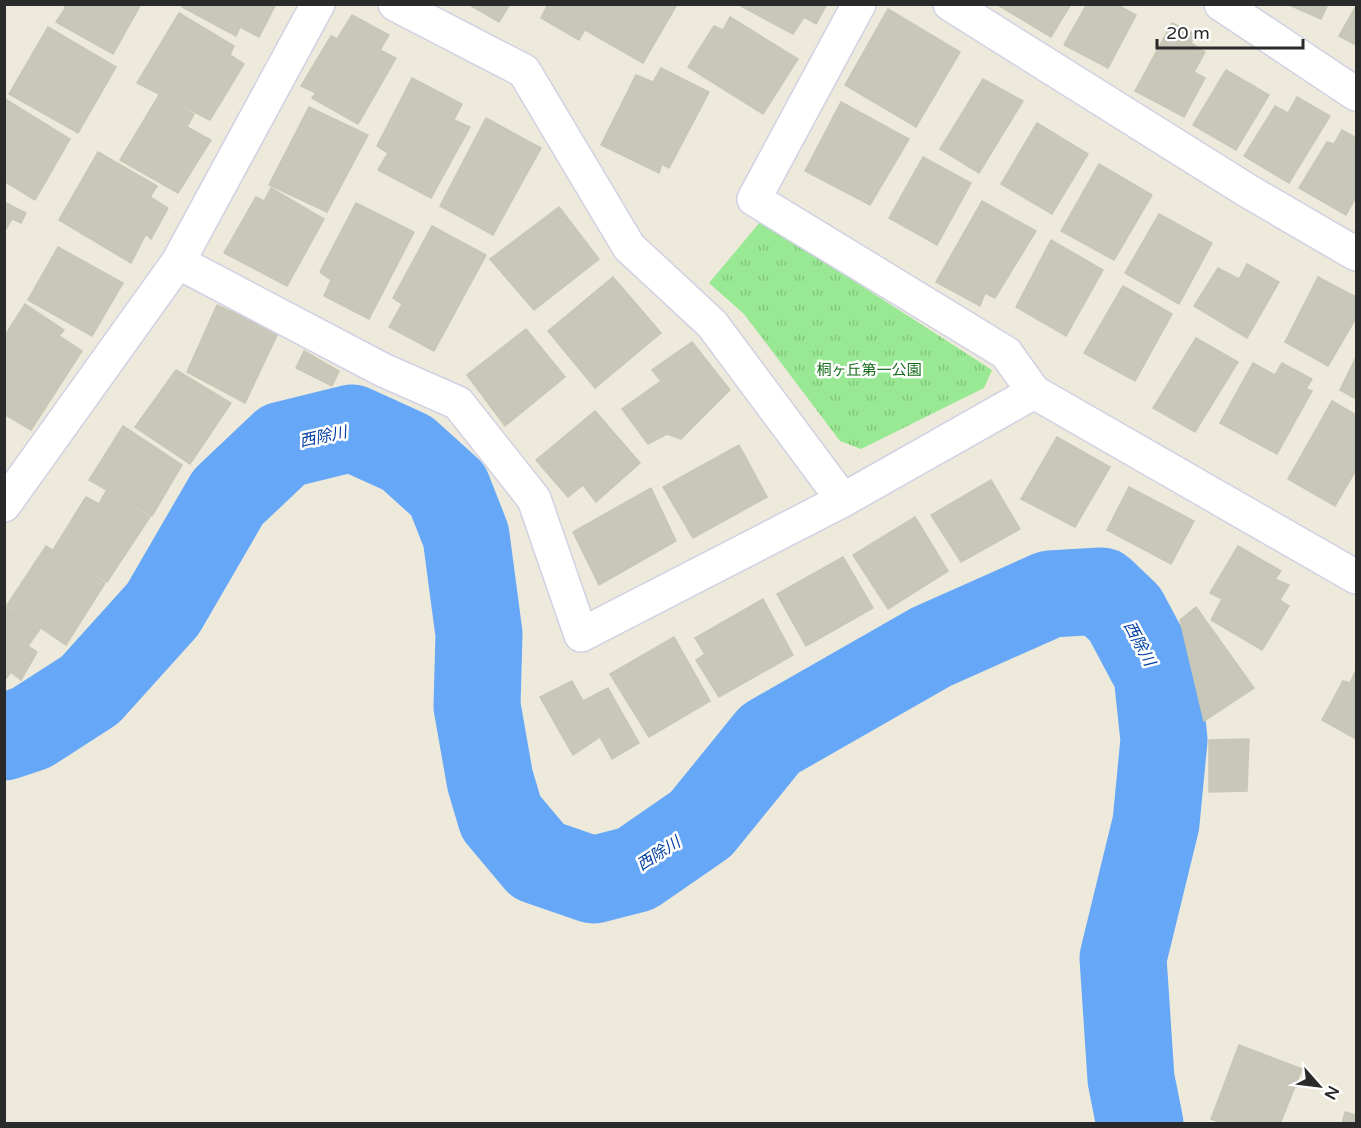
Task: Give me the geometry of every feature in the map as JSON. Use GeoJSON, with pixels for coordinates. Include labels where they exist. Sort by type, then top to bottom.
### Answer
{"type":"FeatureCollection","features":[{"type":"Feature","properties":{"kind":"street"},"geometry":{"type":"LineString","coordinates":[[4,505],[178,262],[318,4]]}},
{"type":"Feature","properties":{"kind":"street"},"geometry":{"type":"LineString","coordinates":[[395,4],[524,71],[629,247],[712,324],[843,500]]}},
{"type":"Feature","properties":{"kind":"street"},"geometry":{"type":"LineString","coordinates":[[859,4],[754,199],[1006,352],[1034,392],[1356,577]]}},
{"type":"Feature","properties":{"kind":"street"},"geometry":{"type":"LineString","coordinates":[[950,4],[1248,191],[1356,254]]}},
{"type":"Feature","properties":{"kind":"street"},"geometry":{"type":"LineString","coordinates":[[1221,4],[1356,94]]}},
{"type":"Feature","properties":{"kind":"street"},"geometry":{"type":"LineString","coordinates":[[178,262],[383,370],[458,403],[534,500],[581,635],[843,500],[1034,392]]}},
{"type":"Feature","properties":{"kind":"green space","name":"桐ヶ丘第一公園"},"geometry":{"type":"Polygon","coordinates":[[[761,221],[992,370],[984,388],[861,449],[840,441],[744,314],[709,283],[761,221]]]}},
{"type":"Feature","properties":{"kind":"building"},"geometry":{"type":"Polygon","coordinates":[[[61,4],[141,4],[113,54],[56,22],[66,7],[61,4]]]}},
{"type":"Feature","properties":{"kind":"building"},"geometry":{"type":"Polygon","coordinates":[[[183,4],[276,4],[259,37],[240,27],[236,36],[182,7],[183,4]]]}},
{"type":"Feature","properties":{"kind":"building"},"geometry":{"type":"Polygon","coordinates":[[[468,4],[510,4],[499,22],[468,4]]]}},
{"type":"Feature","properties":{"kind":"building"},"geometry":{"type":"Polygon","coordinates":[[[548,4],[599,4],[579,40],[541,18],[548,4]]]}},
{"type":"Feature","properties":{"kind":"building"},"geometry":{"type":"Polygon","coordinates":[[[599,4],[674,4],[676,6],[643,63],[585,30],[599,4]]]}},
{"type":"Feature","properties":{"kind":"building"},"geometry":{"type":"Polygon","coordinates":[[[737,4],[827,4],[816,24],[804,17],[793,34],[737,4]]]}},
{"type":"Feature","properties":{"kind":"building"},"geometry":{"type":"Polygon","coordinates":[[[996,4],[1071,4],[1051,37],[996,4]]]}},
{"type":"Feature","properties":{"kind":"building"},"geometry":{"type":"Polygon","coordinates":[[[1087,4],[1116,4],[1136,15],[1108,68],[1064,45],[1087,4]]]}},
{"type":"Feature","properties":{"kind":"building"},"geometry":{"type":"Polygon","coordinates":[[[1287,4],[1328,4],[1321,19],[1287,4]]]}},
{"type":"Feature","properties":{"kind":"building"},"geometry":{"type":"Polygon","coordinates":[[[1356,6],[1356,45],[1339,36],[1356,6]]]}},
{"type":"Feature","properties":{"kind":"building"},"geometry":{"type":"Polygon","coordinates":[[[888,9],[960,52],[916,127],[845,85],[888,9]]]}},
{"type":"Feature","properties":{"kind":"building"},"geometry":{"type":"Polygon","coordinates":[[[179,13],[234,46],[230,55],[244,64],[210,120],[137,83],[179,13]]]}},
{"type":"Feature","properties":{"kind":"building"},"geometry":{"type":"Polygon","coordinates":[[[352,15],[389,35],[380,50],[396,58],[358,124],[312,98],[316,93],[301,86],[331,36],[337,39],[352,15]]]}},
{"type":"Feature","properties":{"kind":"building"},"geometry":{"type":"Polygon","coordinates":[[[730,17],[798,59],[763,114],[688,67],[714,26],[723,30],[730,17]]]}},
{"type":"Feature","properties":{"kind":"building"},"geometry":{"type":"Polygon","coordinates":[[[1172,23],[1195,34],[1191,43],[1205,52],[1194,72],[1205,78],[1184,117],[1135,91],[1172,23]]]}},
{"type":"Feature","properties":{"kind":"building"},"geometry":{"type":"Polygon","coordinates":[[[48,27],[116,67],[78,133],[9,94],[48,27]]]}},
{"type":"Feature","properties":{"kind":"building"},"geometry":{"type":"Polygon","coordinates":[[[661,68],[709,92],[669,168],[662,164],[659,173],[601,145],[636,75],[653,82],[661,68]]]}},
{"type":"Feature","properties":{"kind":"building"},"geometry":{"type":"Polygon","coordinates":[[[1226,70],[1269,95],[1236,150],[1193,125],[1226,70]]]}},
{"type":"Feature","properties":{"kind":"building"},"geometry":{"type":"Polygon","coordinates":[[[412,78],[462,104],[454,120],[470,127],[431,198],[378,170],[388,153],[377,146],[412,78]]]}},
{"type":"Feature","properties":{"kind":"building"},"geometry":{"type":"Polygon","coordinates":[[[983,79],[1023,101],[979,173],[940,149],[983,79]]]}},
{"type":"Feature","properties":{"kind":"building"},"geometry":{"type":"Polygon","coordinates":[[[159,95],[194,114],[187,127],[211,140],[178,193],[120,160],[159,95]]]}},
{"type":"Feature","properties":{"kind":"building"},"geometry":{"type":"Polygon","coordinates":[[[1297,97],[1330,116],[1289,183],[1244,156],[1275,106],[1288,113],[1297,97]]]}},
{"type":"Feature","properties":{"kind":"building"},"geometry":{"type":"Polygon","coordinates":[[[5,99],[70,139],[35,200],[4,181],[5,99]]]}},
{"type":"Feature","properties":{"kind":"building"},"geometry":{"type":"Polygon","coordinates":[[[841,102],[909,139],[870,205],[805,171],[841,102]]]}},
{"type":"Feature","properties":{"kind":"building"},"geometry":{"type":"Polygon","coordinates":[[[309,107],[368,135],[327,212],[269,185],[309,107]]]}},
{"type":"Feature","properties":{"kind":"building"},"geometry":{"type":"Polygon","coordinates":[[[486,118],[541,148],[493,235],[440,206],[486,118]]]}},
{"type":"Feature","properties":{"kind":"building"},"geometry":{"type":"Polygon","coordinates":[[[1037,123],[1088,154],[1052,214],[1001,184],[1037,123]]]}},
{"type":"Feature","properties":{"kind":"building"},"geometry":{"type":"Polygon","coordinates":[[[1342,130],[1356,138],[1356,197],[1346,215],[1299,188],[1327,142],[1334,144],[1342,130]]]}},
{"type":"Feature","properties":{"kind":"building"},"geometry":{"type":"Polygon","coordinates":[[[98,152],[157,186],[150,197],[168,208],[151,239],[146,234],[131,263],[59,220],[98,152]]]}},
{"type":"Feature","properties":{"kind":"building"},"geometry":{"type":"Polygon","coordinates":[[[923,157],[971,183],[937,245],[889,218],[923,157]]]}},
{"type":"Feature","properties":{"kind":"building"},"geometry":{"type":"Polygon","coordinates":[[[1099,164],[1152,195],[1114,260],[1061,231],[1099,164]]]}},
{"type":"Feature","properties":{"kind":"building"},"geometry":{"type":"Polygon","coordinates":[[[271,188],[324,219],[287,286],[224,253],[256,197],[264,201],[271,188]]]}},
{"type":"Feature","properties":{"kind":"building"},"geometry":{"type":"Polygon","coordinates":[[[982,201],[1036,231],[995,298],[985,293],[980,306],[936,282],[982,201]]]}},
{"type":"Feature","properties":{"kind":"building"},"geometry":{"type":"Polygon","coordinates":[[[4,202],[26,213],[21,223],[12,219],[4,232],[4,202]]]}},
{"type":"Feature","properties":{"kind":"building"},"geometry":{"type":"Polygon","coordinates":[[[356,203],[414,232],[369,319],[324,296],[331,280],[320,272],[356,203]]]}},
{"type":"Feature","properties":{"kind":"building"},"geometry":{"type":"Polygon","coordinates":[[[559,207],[599,259],[534,310],[490,259],[559,207]]]}},
{"type":"Feature","properties":{"kind":"building"},"geometry":{"type":"Polygon","coordinates":[[[1159,214],[1212,243],[1179,304],[1125,273],[1159,214]]]}},
{"type":"Feature","properties":{"kind":"building"},"geometry":{"type":"Polygon","coordinates":[[[432,226],[486,255],[434,351],[389,327],[402,304],[393,298],[432,226]]]}},
{"type":"Feature","properties":{"kind":"building"},"geometry":{"type":"Polygon","coordinates":[[[1051,240],[1103,270],[1066,336],[1016,307],[1051,240]]]}},
{"type":"Feature","properties":{"kind":"building"},"geometry":{"type":"Polygon","coordinates":[[[58,247],[123,283],[92,336],[28,300],[58,247]]]}},
{"type":"Feature","properties":{"kind":"building"},"geometry":{"type":"Polygon","coordinates":[[[1247,264],[1279,282],[1247,338],[1194,306],[1218,268],[1239,279],[1247,264]]]}},
{"type":"Feature","properties":{"kind":"building"},"geometry":{"type":"Polygon","coordinates":[[[613,277],[661,333],[595,388],[548,331],[613,277]]]}},
{"type":"Feature","properties":{"kind":"building"},"geometry":{"type":"Polygon","coordinates":[[[1318,277],[1356,297],[1356,318],[1328,366],[1285,342],[1318,277]]]}},
{"type":"Feature","properties":{"kind":"building"},"geometry":{"type":"Polygon","coordinates":[[[1123,286],[1172,314],[1135,381],[1084,353],[1123,286]]]}},
{"type":"Feature","properties":{"kind":"building"},"geometry":{"type":"Polygon","coordinates":[[[25,304],[64,330],[59,336],[82,351],[31,430],[4,414],[4,337],[25,304]]]}},
{"type":"Feature","properties":{"kind":"building"},"geometry":{"type":"Polygon","coordinates":[[[217,305],[278,333],[245,403],[187,372],[217,305]]]}},
{"type":"Feature","properties":{"kind":"building"},"geometry":{"type":"Polygon","coordinates":[[[526,329],[565,377],[505,426],[467,375],[526,329]]]}},
{"type":"Feature","properties":{"kind":"building"},"geometry":{"type":"Polygon","coordinates":[[[1196,338],[1238,362],[1195,432],[1153,408],[1196,338]]]}},
{"type":"Feature","properties":{"kind":"building"},"geometry":{"type":"Polygon","coordinates":[[[692,342],[730,390],[681,439],[667,434],[648,444],[622,409],[661,381],[652,370],[692,342]]]}},
{"type":"Feature","properties":{"kind":"building"},"geometry":{"type":"Polygon","coordinates":[[[304,351],[339,371],[332,386],[296,368],[304,351]]]}},
{"type":"Feature","properties":{"kind":"building"},"geometry":{"type":"Polygon","coordinates":[[[1356,357],[1356,399],[1340,390],[1356,357]]]}},
{"type":"Feature","properties":{"kind":"building"},"geometry":{"type":"Polygon","coordinates":[[[1253,363],[1275,375],[1282,363],[1312,379],[1306,389],[1312,391],[1277,454],[1220,423],[1253,363]]]}},
{"type":"Feature","properties":{"kind":"building"},"geometry":{"type":"Polygon","coordinates":[[[176,370],[231,403],[190,464],[135,427],[176,370]]]}},
{"type":"Feature","properties":{"kind":"building"},"geometry":{"type":"Polygon","coordinates":[[[1332,401],[1356,415],[1356,470],[1335,506],[1288,479],[1332,401]]]}},
{"type":"Feature","properties":{"kind":"building"},"geometry":{"type":"Polygon","coordinates":[[[595,411],[640,463],[596,502],[583,485],[568,497],[536,460],[595,411]]]}},
{"type":"Feature","properties":{"kind":"building"},"geometry":{"type":"Polygon","coordinates":[[[123,426],[182,465],[152,516],[89,480],[123,426]]]}},
{"type":"Feature","properties":{"kind":"building"},"geometry":{"type":"Polygon","coordinates":[[[1057,437],[1110,467],[1075,527],[1021,499],[1057,437]]]}},
{"type":"Feature","properties":{"kind":"building"},"geometry":{"type":"Polygon","coordinates":[[[739,445],[767,497],[693,538],[663,487],[739,445]]]}},
{"type":"Feature","properties":{"kind":"building"},"geometry":{"type":"Polygon","coordinates":[[[991,480],[1020,529],[961,562],[931,515],[991,480]]]}},
{"type":"Feature","properties":{"kind":"building"},"geometry":{"type":"Polygon","coordinates":[[[1129,487],[1194,521],[1171,564],[1107,530],[1129,487]]]}},
{"type":"Feature","properties":{"kind":"building"},"geometry":{"type":"Polygon","coordinates":[[[651,488],[676,541],[599,585],[573,532],[651,488]]]}},
{"type":"Feature","properties":{"kind":"building"},"geometry":{"type":"Polygon","coordinates":[[[106,491],[150,517],[107,582],[53,550],[86,497],[99,504],[106,491]]]}},
{"type":"Feature","properties":{"kind":"building"},"geometry":{"type":"Polygon","coordinates":[[[915,517],[948,571],[888,609],[853,555],[915,517]]]}},
{"type":"Feature","properties":{"kind":"building"},"geometry":{"type":"Polygon","coordinates":[[[46,546],[105,583],[66,645],[7,605],[46,546]]]}},
{"type":"Feature","properties":{"kind":"building"},"geometry":{"type":"Polygon","coordinates":[[[1238,546],[1281,571],[1275,579],[1289,585],[1280,600],[1289,606],[1262,650],[1211,620],[1222,599],[1210,593],[1238,546]]]}},
{"type":"Feature","properties":{"kind":"building"},"geometry":{"type":"Polygon","coordinates":[[[843,557],[873,608],[806,646],[777,594],[843,557]]]}},
{"type":"Feature","properties":{"kind":"building"},"geometry":{"type":"Polygon","coordinates":[[[763,599],[793,655],[719,697],[696,660],[705,654],[695,638],[763,599]]]}},
{"type":"Feature","properties":{"kind":"building"},"geometry":{"type":"Polygon","coordinates":[[[4,605],[40,629],[28,646],[37,652],[21,680],[11,672],[4,681],[4,605]]]}},
{"type":"Feature","properties":{"kind":"building"},"geometry":{"type":"Polygon","coordinates":[[[1196,607],[1254,688],[1204,721],[1180,620],[1196,607]]]}},
{"type":"Feature","properties":{"kind":"building"},"geometry":{"type":"Polygon","coordinates":[[[674,637],[710,701],[649,737],[610,674],[674,637]]]}},
{"type":"Feature","properties":{"kind":"building"},"geometry":{"type":"Polygon","coordinates":[[[1356,670],[1356,739],[1322,720],[1343,681],[1350,683],[1356,670]]]}},
{"type":"Feature","properties":{"kind":"building"},"geometry":{"type":"Polygon","coordinates":[[[572,681],[583,701],[608,688],[639,743],[612,759],[600,737],[573,755],[540,697],[572,681]]]}},
{"type":"Feature","properties":{"kind":"building"},"geometry":{"type":"Polygon","coordinates":[[[1249,739],[1247,791],[1209,792],[1209,740],[1249,739]]]}},
{"type":"Feature","properties":{"kind":"building"},"geometry":{"type":"Polygon","coordinates":[[[1239,1045],[1302,1069],[1280,1124],[1224,1124],[1211,1119],[1239,1045]]]}},
{"type":"Feature","properties":{"kind":"building"},"geometry":{"type":"Polygon","coordinates":[[[1345,1112],[1356,1115],[1356,1124],[1342,1124],[1345,1112]]]}},
{"type":"Feature","properties":{"kind":"waterway","name":"西除川"},"geometry":{"type":"LineString","coordinates":[[4,737],[31,728],[90,690],[163,609],[228,497],[283,445],[352,428],[407,453],[448,490],[466,536],[479,634],[477,706],[490,780],[501,817],[538,861],[593,880],[636,869],[701,824],[770,739],[931,647],[1050,594],[1101,591],[1125,614],[1157,674],[1164,740],[1156,823],[1123,958],[1131,1079],[1140,1124]]}}]}
